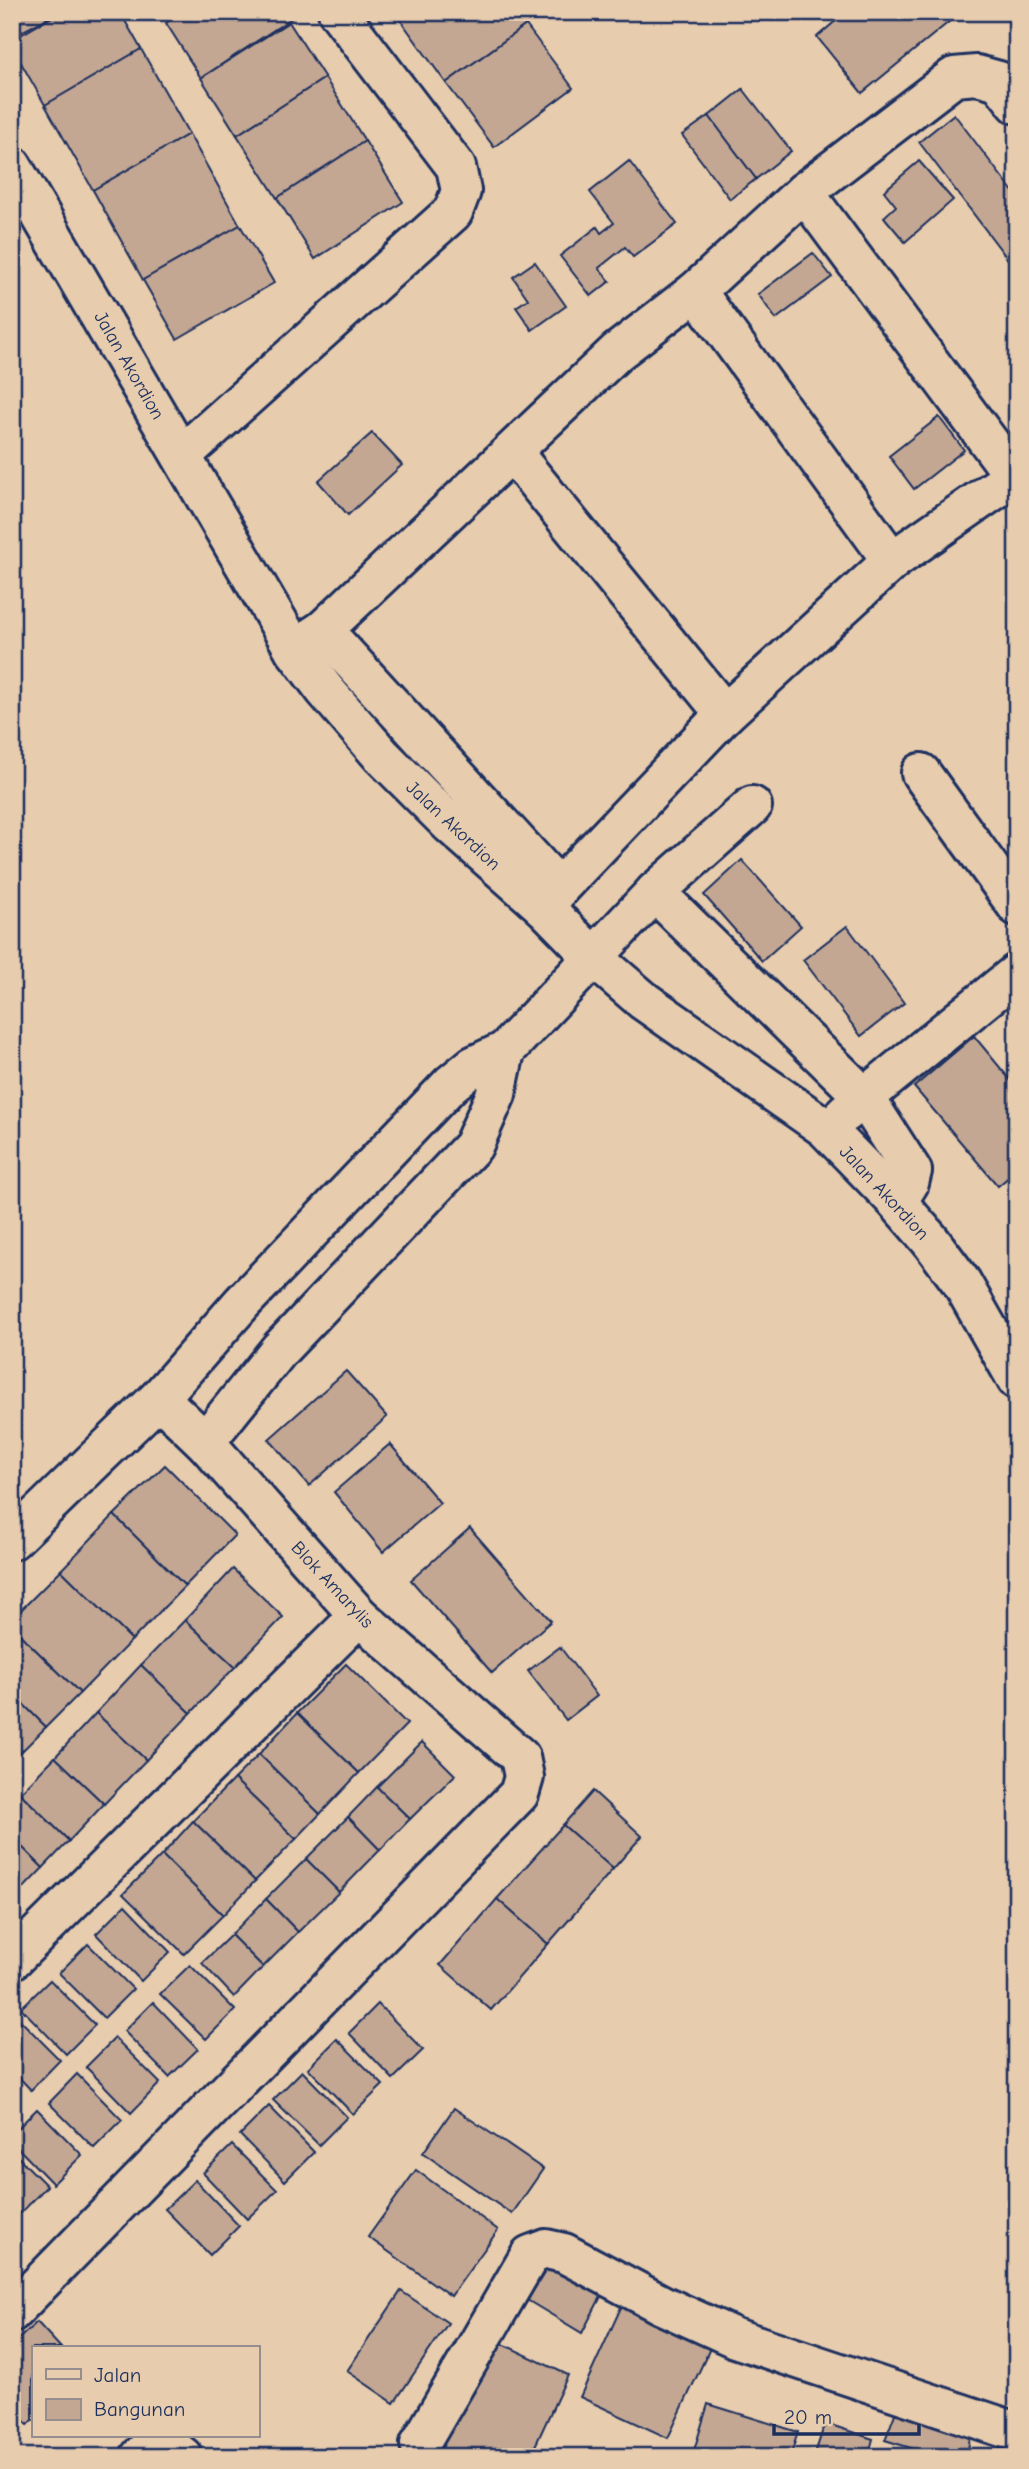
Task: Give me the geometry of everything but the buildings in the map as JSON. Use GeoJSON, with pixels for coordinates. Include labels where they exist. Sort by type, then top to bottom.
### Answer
{"type":"FeatureCollection","features":[{"type":"Feature","properties":{"kind":"street"},"geometry":{"type":"LineString","coordinates":[[182,454],[453,212],[461,191],[456,167],[338,12]]}},
{"type":"Feature","properties":{"kind":"street"},"geometry":{"type":"LineString","coordinates":[[308,639],[617,352],[696,290],[804,192],[954,77],[977,75],[999,81],[1017,104]]}},
{"type":"Feature","properties":{"kind":"street","name":"Jalan Akordion"},"geometry":{"type":"LineString","coordinates":[[12,166],[182,454],[308,639],[552,898],[594,958],[644,1001],[825,1128],[897,1202],[962,1283],[1017,1380]]}},
{"type":"Feature","properties":{"kind":"street"},"geometry":{"type":"LineString","coordinates":[[552,898],[725,714],[892,561],[1016,477],[804,192]]}},
{"type":"Feature","properties":{"kind":"street"},"geometry":{"type":"LineString","coordinates":[[696,290],[892,561]]}},
{"type":"Feature","properties":{"kind":"street"},"geometry":{"type":"LineString","coordinates":[[512,452],[725,714]]}},
{"type":"Feature","properties":{"kind":"street"},"geometry":{"type":"LineString","coordinates":[[921,773],[1017,906]]}},
{"type":"Feature","properties":{"kind":"street"},"geometry":{"type":"LineString","coordinates":[[12,1540],[159,1398],[242,1303],[451,1084],[473,1066],[505,1051],[655,892],[752,806]]}},
{"type":"Feature","properties":{"kind":"street"},"geometry":{"type":"LineString","coordinates":[[655,892],[865,1098],[912,1171],[909,1183],[897,1202]]}},
{"type":"Feature","properties":{"kind":"street"},"geometry":{"type":"LineString","coordinates":[[825,1128],[1017,973]]}},
{"type":"Feature","properties":{"kind":"street"},"geometry":{"type":"LineString","coordinates":[[205,1442],[280,1349],[472,1146],[496,1094],[505,1051]]}},
{"type":"Feature","properties":{"kind":"street"},"geometry":{"type":"LineString","coordinates":[[242,1303],[280,1349]]}},
{"type":"Feature","properties":{"kind":"street","name":"Blok Amarylis"},"geometry":{"type":"LineString","coordinates":[[12,2312],[519,1794],[524,1777],[520,1757],[359,1616],[205,1442],[159,1398]]}},
{"type":"Feature","properties":{"kind":"street"},"geometry":{"type":"LineString","coordinates":[[12,1960],[359,1616]]}},
{"type":"Feature","properties":{"kind":"street"},"geometry":{"type":"LineString","coordinates":[[421,2444],[530,2255],[545,2249],[564,2253],[662,2305],[735,2338],[1017,2432]]}},
{"type":"Feature","properties":{"kind":"street"},"geometry":{"type":"LineString","coordinates":[[140,2457],[149,2447],[160,2444],[174,2449],[183,2457]]}},
{"type":"Feature","properties":{"kind":"street"},"geometry":{"type":"LineString","coordinates":[[1012,2457],[1017,2444]]}}]}
